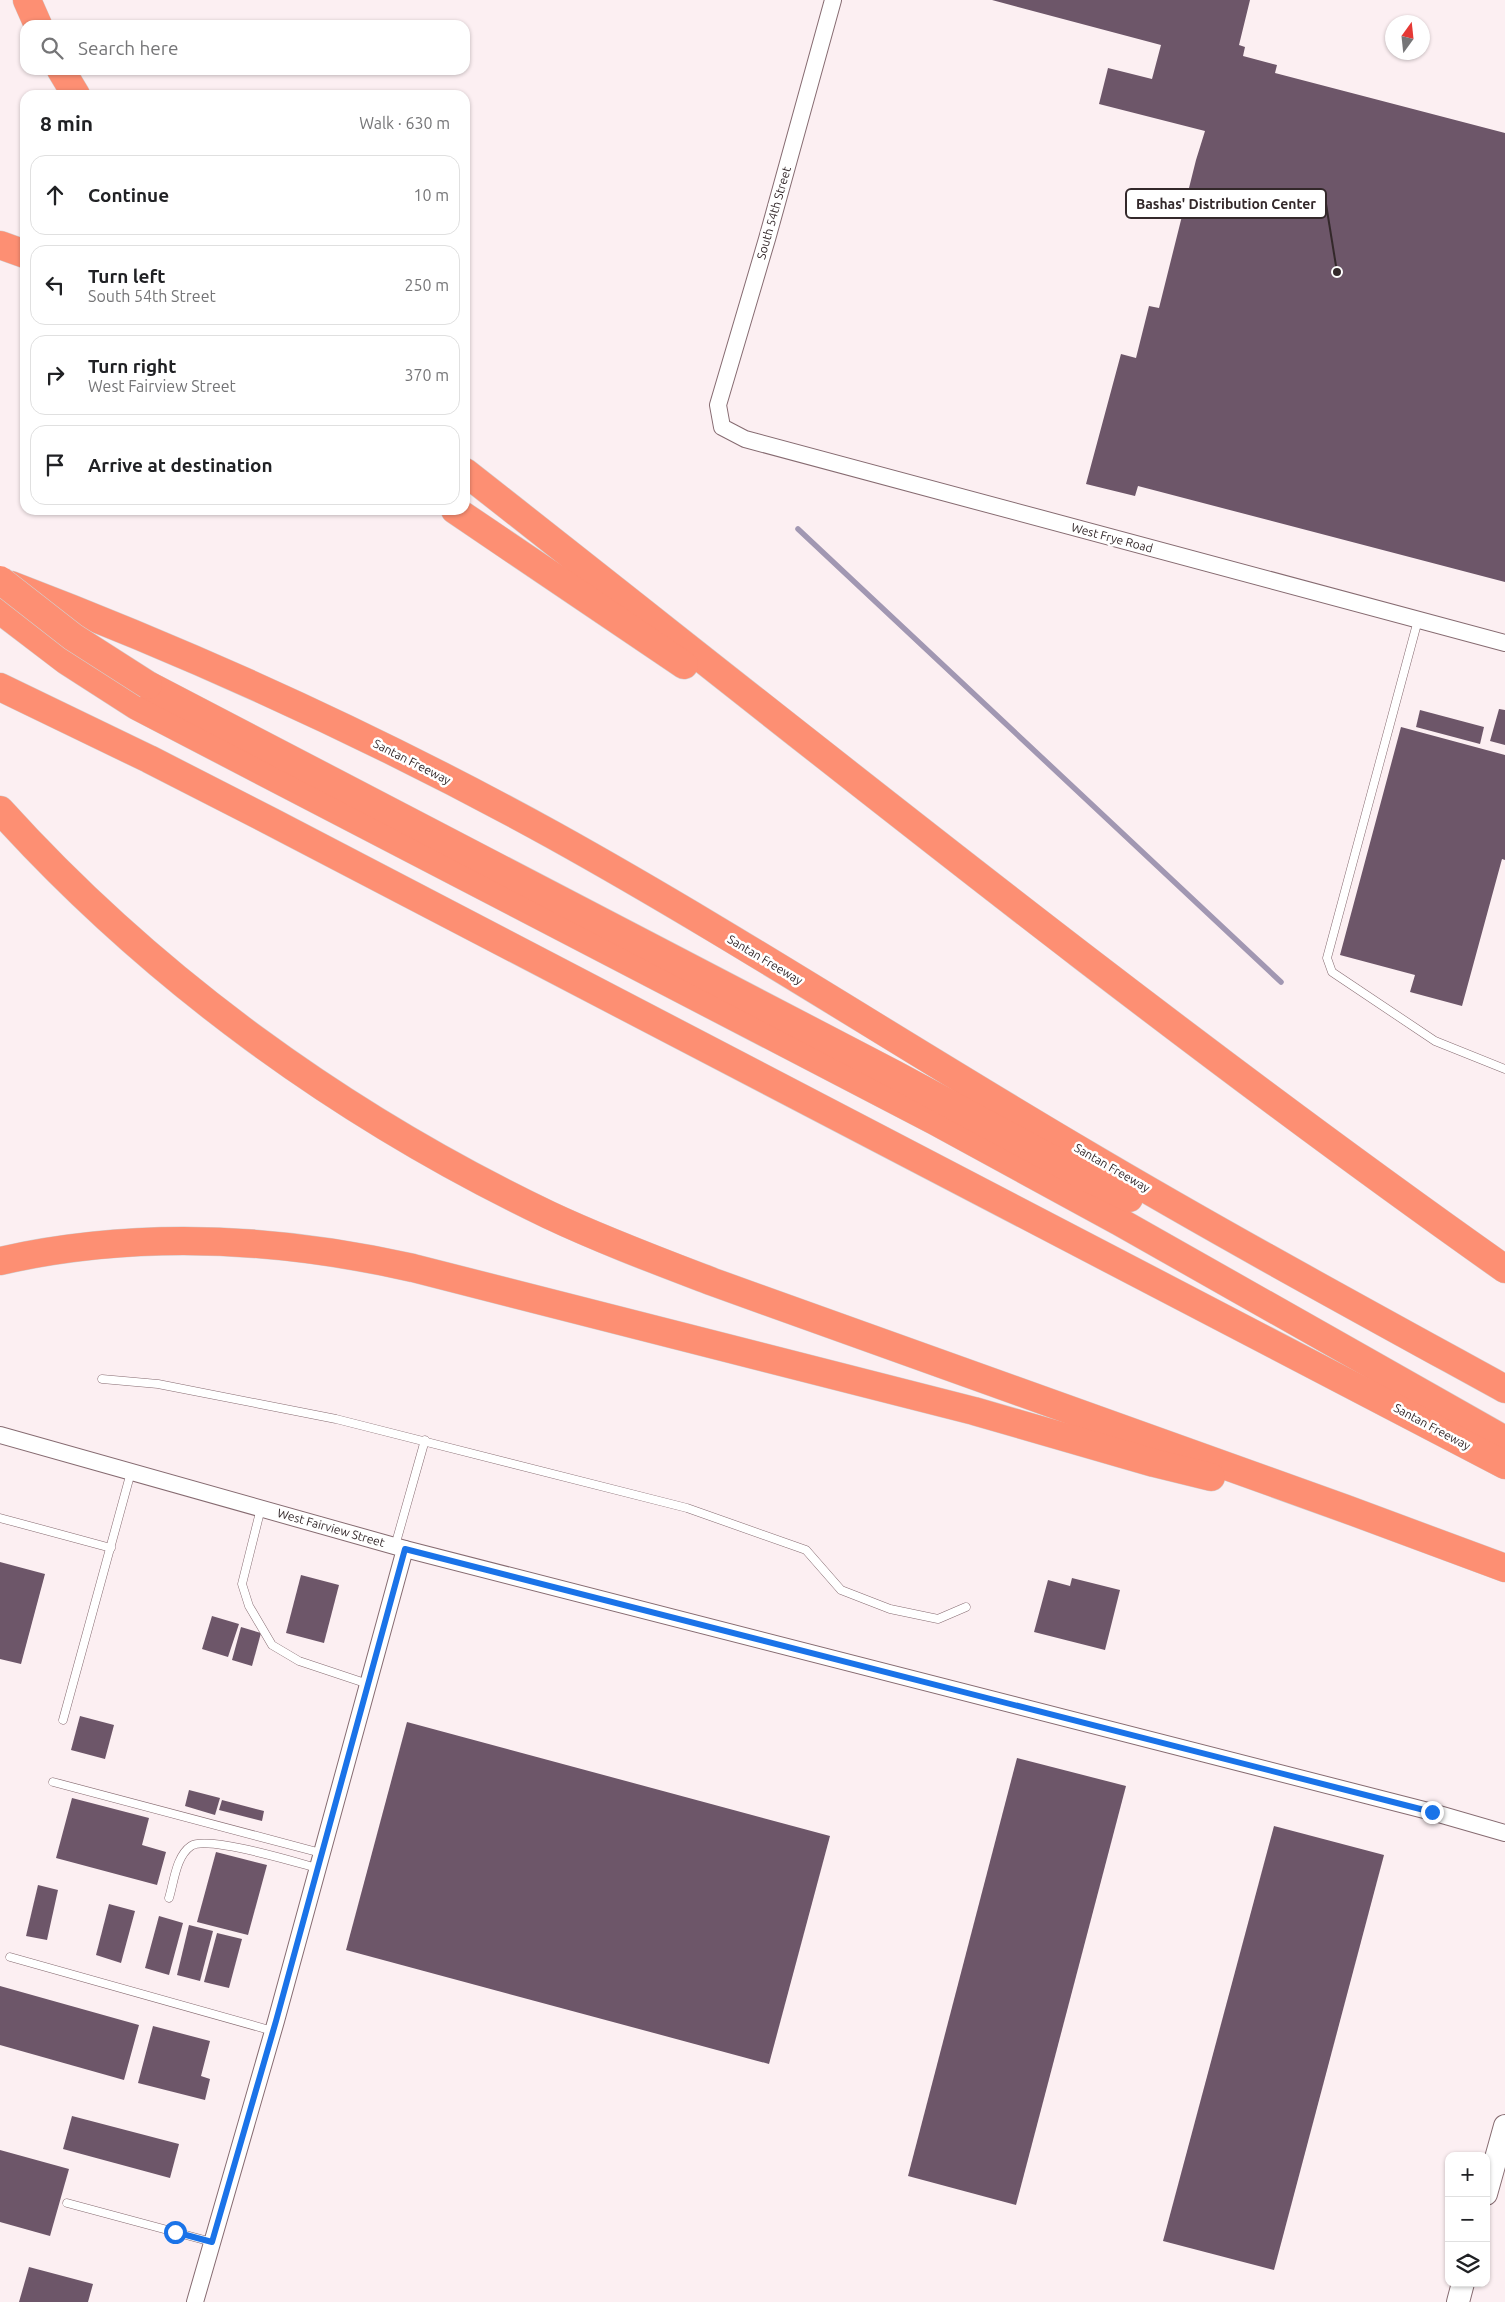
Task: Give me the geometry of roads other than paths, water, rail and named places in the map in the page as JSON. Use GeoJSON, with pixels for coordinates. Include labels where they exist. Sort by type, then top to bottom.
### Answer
{"type":"FeatureCollection","features":[{"type":"Feature","properties":{"kind":"highway"},"geometry":{"type":"LineString","coordinates":[[27,0],[36,20]]}},
{"type":"Feature","properties":{"kind":"highway"},"geometry":{"type":"LineString","coordinates":[[64,75],[73,90]]}},
{"type":"Feature","properties":{"kind":"highway"},"geometry":{"type":"LineString","coordinates":[[0,246],[20,252]]}},
{"type":"Feature","properties":{"kind":"highway"},"geometry":{"type":"LineString","coordinates":[[470,476],[1190,1039],[1357,1163],[1505,1269]]}},
{"type":"Feature","properties":{"kind":"highway"},"geometry":{"type":"LineString","coordinates":[[462,515],[691,670],[804,738]]}},
{"type":"Feature","properties":{"kind":"highway"},"geometry":{"type":"LineString","coordinates":[[0,580],[143,695],[1112,1217],[1505,1440]]}},
{"type":"Feature","properties":{"kind":"highway","name":"Santan Freeway"},"geometry":{"type":"LineString","coordinates":[[0,580],[121,628],[238,679],[372,741],[494,804],[674,904],[1088,1155],[1358,1308],[1505,1388]]}},
{"type":"Feature","properties":{"kind":"highway"},"geometry":{"type":"LineString","coordinates":[[0,610],[67,660],[143,695],[894,1074],[1080,1174],[1358,1308]]}},
{"type":"Feature","properties":{"kind":"highway","name":"Santan Freeway"},"geometry":{"type":"LineString","coordinates":[[0,687],[149,759],[281,826],[1505,1465]]}},
{"type":"Feature","properties":{"kind":"highway"},"geometry":{"type":"LineString","coordinates":[[0,810],[93,905],[227,1019],[311,1079],[368,1116],[489,1184],[607,1241],[713,1282],[1505,1568]]}},
{"type":"Feature","properties":{"kind":"highway"},"geometry":{"type":"LineString","coordinates":[[0,1261],[92,1246],[177,1240],[252,1242],[333,1251],[413,1268],[974,1411],[1154,1463],[1346,1509]]}},
{"type":"Feature","properties":{"kind":"main road"},"geometry":{"type":"LineString","coordinates":[[1490,2180],[1505,2126]]}},
{"type":"Feature","properties":{"kind":"main road"},"geometry":{"type":"LineString","coordinates":[[1458,2302],[1462,2287]]}},
{"type":"Feature","properties":{"kind":"street","name":"South 54th Street"},"geometry":{"type":"LineString","coordinates":[[722,426],[718,405],[833,0]]}},
{"type":"Feature","properties":{"kind":"street","name":"West Frye Road"},"geometry":{"type":"LineString","coordinates":[[722,426],[744,439],[1505,643]]}},
{"type":"Feature","properties":{"kind":"street","name":"West Fairview Street"},"geometry":{"type":"LineString","coordinates":[[0,1435],[400,1548],[1423,1810],[1505,1833]]}},
{"type":"Feature","properties":{"kind":"street"},"geometry":{"type":"LineString","coordinates":[[195,2302],[273,2032],[368,1684],[400,1548]]}},
{"type":"Feature","properties":{"kind":"lane"},"geometry":{"type":"LineString","coordinates":[[1418,620],[1327,958],[1332,972],[1435,1041],[1505,1068]]}},
{"type":"Feature","properties":{"kind":"lane"},"geometry":{"type":"LineString","coordinates":[[102,1379],[168,1386],[336,1419],[687,1508],[806,1550],[841,1590],[890,1609],[938,1619],[966,1607]]}},
{"type":"Feature","properties":{"kind":"lane"},"geometry":{"type":"LineString","coordinates":[[400,1548],[424,1440]]}},
{"type":"Feature","properties":{"kind":"lane"},"geometry":{"type":"LineString","coordinates":[[63,1720],[132,1472]]}},
{"type":"Feature","properties":{"kind":"lane"},"geometry":{"type":"LineString","coordinates":[[261,1508],[242,1584],[249,1606],[272,1645],[298,1661],[368,1684]]}},
{"type":"Feature","properties":{"kind":"lane"},"geometry":{"type":"LineString","coordinates":[[0,1518],[111,1548]]}},
{"type":"Feature","properties":{"kind":"lane"},"geometry":{"type":"LineString","coordinates":[[53,1782],[319,1860]]}},
{"type":"Feature","properties":{"kind":"lane"},"geometry":{"type":"LineString","coordinates":[[170,1898],[182,1856],[191,1846],[202,1842],[319,1860]]}},
{"type":"Feature","properties":{"kind":"lane"},"geometry":{"type":"LineString","coordinates":[[10,1957],[273,2032]]}},
{"type":"Feature","properties":{"kind":"lane"},"geometry":{"type":"LineString","coordinates":[[67,2203],[212,2242]]}},
{"type":"Feature","properties":{"kind":"waterway"},"geometry":{"type":"LineString","coordinates":[[798,529],[1281,982]]}},
{"type":"Feature","properties":{"kind":"place","name":"Bashas' Distribution Center"},"geometry":{"type":"Point","coordinates":[1337,272]}}]}
